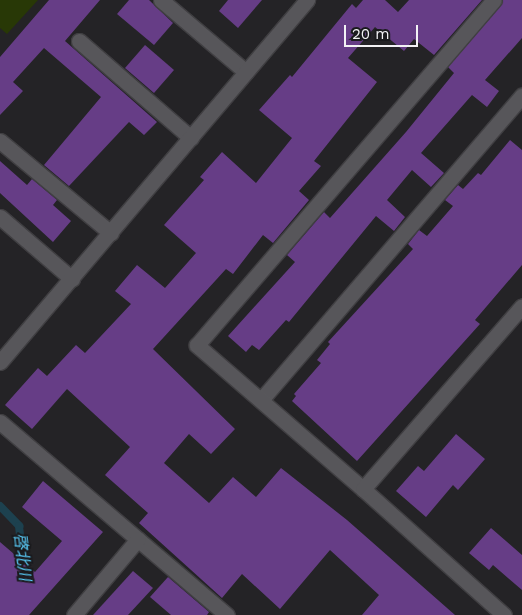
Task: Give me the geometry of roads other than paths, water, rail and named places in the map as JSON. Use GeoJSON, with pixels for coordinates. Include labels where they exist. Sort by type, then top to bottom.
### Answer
{"type":"FeatureCollection","features":[{"type":"Feature","properties":{"kind":"street"},"geometry":{"type":"LineString","coordinates":[[161,0],[246,72]]}},
{"type":"Feature","properties":{"kind":"street"},"geometry":{"type":"LineString","coordinates":[[0,362],[307,0]]}},
{"type":"Feature","properties":{"kind":"street"},"geometry":{"type":"LineString","coordinates":[[494,0],[197,345],[504,615]]}},
{"type":"Feature","properties":{"kind":"street"},"geometry":{"type":"LineString","coordinates":[[79,42],[191,138]]}},
{"type":"Feature","properties":{"kind":"street"},"geometry":{"type":"LineString","coordinates":[[261,400],[522,96]]}},
{"type":"Feature","properties":{"kind":"street"},"geometry":{"type":"LineString","coordinates":[[0,141],[111,233]]}},
{"type":"Feature","properties":{"kind":"street"},"geometry":{"type":"LineString","coordinates":[[0,217],[72,279]]}},
{"type":"Feature","properties":{"kind":"street"},"geometry":{"type":"LineString","coordinates":[[363,489],[522,306]]}},
{"type":"Feature","properties":{"kind":"street"},"geometry":{"type":"LineString","coordinates":[[0,422],[227,615]]}},
{"type":"Feature","properties":{"kind":"street"},"geometry":{"type":"LineString","coordinates":[[74,615],[138,539]]}},
{"type":"Feature","properties":{"kind":"waterway","name":"啓北川"},"geometry":{"type":"LineString","coordinates":[[0,506],[19,526],[24,571]]}}]}
